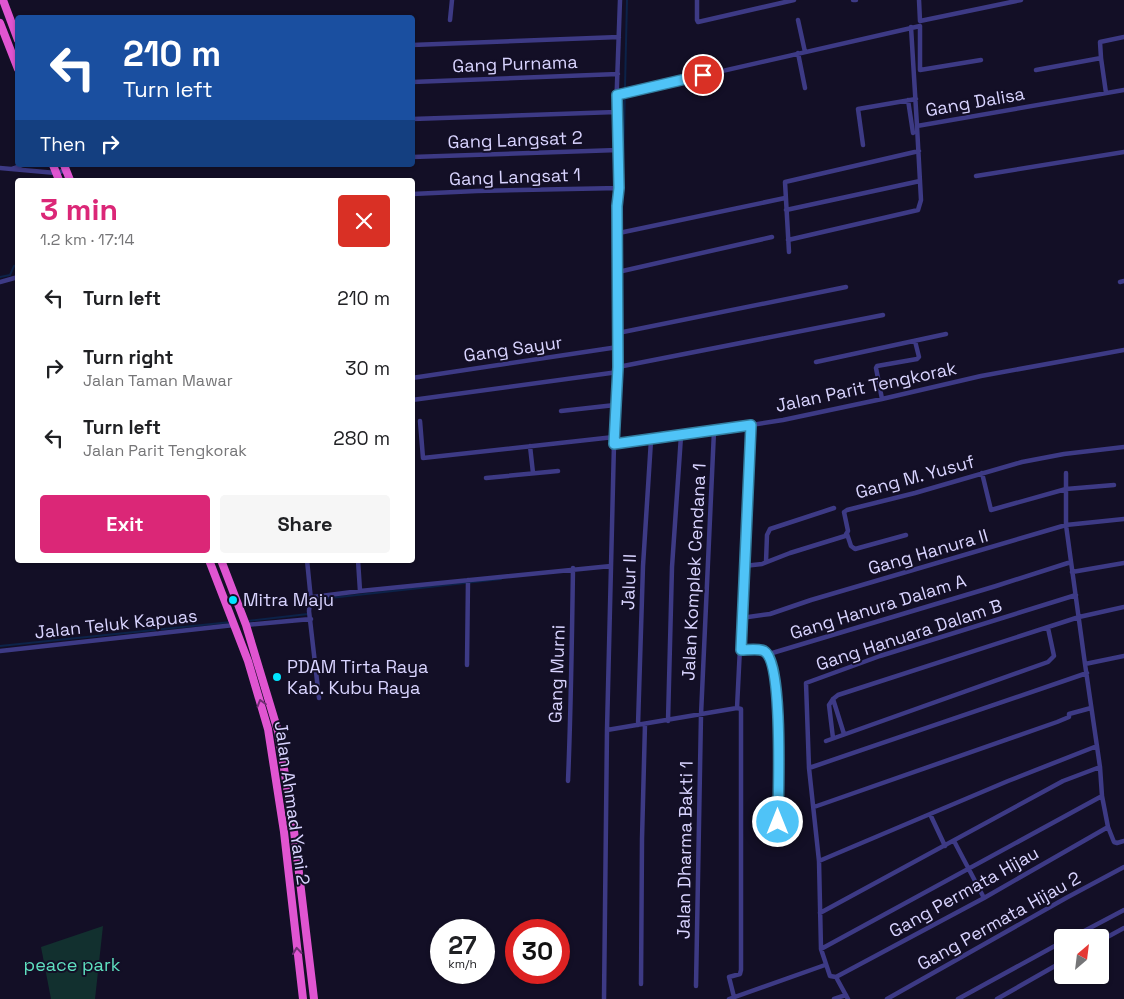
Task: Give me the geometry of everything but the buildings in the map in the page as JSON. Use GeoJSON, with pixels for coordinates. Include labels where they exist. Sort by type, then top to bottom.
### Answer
{"type":"FeatureCollection","features":[{"type":"Feature","properties":{"kind":"highway"},"geometry":{"type":"LineString","coordinates":[[3,0],[15,32]]}},
{"type":"Feature","properties":{"kind":"highway"},"geometry":{"type":"LineString","coordinates":[[0,23],[15,61]]}},
{"type":"Feature","properties":{"kind":"highway","name":"Jalan Ahmad Yani 2"},"geometry":{"type":"LineString","coordinates":[[210,563],[259,696],[268,729],[284,832],[303,999]]}},
{"type":"Feature","properties":{"kind":"highway","name":"Jalan Ahmad Yani 2"},"geometry":{"type":"LineString","coordinates":[[222,563],[245,622],[278,732],[294,831],[314,999]]}},
{"type":"Feature","properties":{"kind":"street"},"geometry":{"type":"LineString","coordinates":[[450,20],[452,0]]}},
{"type":"Feature","properties":{"kind":"street"},"geometry":{"type":"LineString","coordinates":[[604,999],[611,566],[615,405],[618,369],[619,233],[617,206],[619,188],[616,112],[622,94],[618,74],[620,0]]}},
{"type":"Feature","properties":{"kind":"street"},"geometry":{"type":"LineString","coordinates":[[697,0],[698,22],[794,0]]}},
{"type":"Feature","properties":{"kind":"street"},"geometry":{"type":"LineString","coordinates":[[919,0],[920,70],[981,60]]}},
{"type":"Feature","properties":{"kind":"street"},"geometry":{"type":"LineString","coordinates":[[622,94],[1021,0]]}},
{"type":"Feature","properties":{"kind":"street"},"geometry":{"type":"LineString","coordinates":[[798,20],[805,52]]}},
{"type":"Feature","properties":{"kind":"street"},"geometry":{"type":"LineString","coordinates":[[911,27],[917,126]]}},
{"type":"Feature","properties":{"kind":"street"},"geometry":{"type":"LineString","coordinates":[[415,45],[619,37]]}},
{"type":"Feature","properties":{"kind":"street"},"geometry":{"type":"LineString","coordinates":[[1106,93],[1100,42],[1124,37]]}},
{"type":"Feature","properties":{"kind":"street"},"geometry":{"type":"LineString","coordinates":[[798,53],[805,88]]}},
{"type":"Feature","properties":{"kind":"street"},"geometry":{"type":"LineString","coordinates":[[1036,70],[1101,58]]}},
{"type":"Feature","properties":{"kind":"street","name":"Gang Purnama"},"geometry":{"type":"LineString","coordinates":[[415,82],[618,74]]}},
{"type":"Feature","properties":{"kind":"street","name":"Gang Dalisa"},"geometry":{"type":"LineString","coordinates":[[788,240],[918,210],[920,207],[920,181],[917,126],[1124,90]]}},
{"type":"Feature","properties":{"kind":"street"},"geometry":{"type":"LineString","coordinates":[[863,145],[858,109],[916,99]]}},
{"type":"Feature","properties":{"kind":"street"},"geometry":{"type":"LineString","coordinates":[[908,100],[913,133]]}},
{"type":"Feature","properties":{"kind":"street"},"geometry":{"type":"LineString","coordinates":[[415,119],[616,112]]}},
{"type":"Feature","properties":{"kind":"street","name":"Gang Langsat 2"},"geometry":{"type":"LineString","coordinates":[[415,157],[618,150]]}},
{"type":"Feature","properties":{"kind":"street"},"geometry":{"type":"LineString","coordinates":[[790,252],[785,182],[919,151]]}},
{"type":"Feature","properties":{"kind":"street"},"geometry":{"type":"LineString","coordinates":[[976,176],[1124,152]]}},
{"type":"Feature","properties":{"kind":"street"},"geometry":{"type":"LineString","coordinates":[[10,169],[16,167]]}},
{"type":"Feature","properties":{"kind":"street"},"geometry":{"type":"LineString","coordinates":[[0,168],[56,173],[65,167]]}},
{"type":"Feature","properties":{"kind":"street"},"geometry":{"type":"LineString","coordinates":[[786,210],[920,181]]}},
{"type":"Feature","properties":{"kind":"street","name":"Gang Langsat 1"},"geometry":{"type":"LineString","coordinates":[[415,194],[619,188]]}},
{"type":"Feature","properties":{"kind":"street"},"geometry":{"type":"LineString","coordinates":[[619,233],[785,198]]}},
{"type":"Feature","properties":{"kind":"street"},"geometry":{"type":"LineString","coordinates":[[618,272],[772,238]]}},
{"type":"Feature","properties":{"kind":"street"},"geometry":{"type":"LineString","coordinates":[[0,282],[15,278]]}},
{"type":"Feature","properties":{"kind":"street"},"geometry":{"type":"LineString","coordinates":[[618,333],[846,287]]}},
{"type":"Feature","properties":{"kind":"street"},"geometry":{"type":"LineString","coordinates":[[415,400],[618,369],[882,315]]}},
{"type":"Feature","properties":{"kind":"street"},"geometry":{"type":"LineString","coordinates":[[816,362],[946,334]]}},
{"type":"Feature","properties":{"kind":"street"},"geometry":{"type":"LineString","coordinates":[[882,400],[877,366],[917,359],[915,341]]}},
{"type":"Feature","properties":{"kind":"street","name":"Gang Sayur"},"geometry":{"type":"LineString","coordinates":[[415,378],[618,347]]}},
{"type":"Feature","properties":{"kind":"street","name":"Jalan Parit Tengkorak"},"geometry":{"type":"LineString","coordinates":[[614,444],[751,425],[882,400],[980,376],[1124,350]]}},
{"type":"Feature","properties":{"kind":"street"},"geometry":{"type":"LineString","coordinates":[[561,412],[615,405]]}},
{"type":"Feature","properties":{"kind":"street"},"geometry":{"type":"LineString","coordinates":[[420,421],[423,458],[614,437]]}},
{"type":"Feature","properties":{"kind":"street"},"geometry":{"type":"LineString","coordinates":[[737,708],[751,425]]}},
{"type":"Feature","properties":{"kind":"street","name":"Jalan Komplek Cendana 1"},"geometry":{"type":"LineString","coordinates":[[701,715],[714,431]]}},
{"type":"Feature","properties":{"kind":"street"},"geometry":{"type":"LineString","coordinates":[[668,720],[672,567],[681,436]]}},
{"type":"Feature","properties":{"kind":"street","name":"Jalur II"},"geometry":{"type":"LineString","coordinates":[[638,725],[643,566],[651,440]]}},
{"type":"Feature","properties":{"kind":"street"},"geometry":{"type":"LineString","coordinates":[[530,446],[533,473]]}},
{"type":"Feature","properties":{"kind":"street","name":"Gang M. Yusuf"},"geometry":{"type":"LineString","coordinates":[[847,534],[844,512],[847,510],[1037,459],[1124,447]]}},
{"type":"Feature","properties":{"kind":"street"},"geometry":{"type":"LineString","coordinates":[[486,478],[558,471]]}},
{"type":"Feature","properties":{"kind":"street"},"geometry":{"type":"LineString","coordinates":[[982,473],[991,510],[1066,489],[1114,485]]}},
{"type":"Feature","properties":{"kind":"street"},"geometry":{"type":"LineString","coordinates":[[1066,474],[1066,525],[1100,767],[1102,796],[1108,827],[1114,842],[1124,841]]}},
{"type":"Feature","properties":{"kind":"street"},"geometry":{"type":"LineString","coordinates":[[766,562],[767,534],[770,528],[834,508]]}},
{"type":"Feature","properties":{"kind":"street","name":"Gang Hanura II"},"geometry":{"type":"LineString","coordinates":[[742,618],[770,614],[811,600],[1066,525],[1124,519]]}},
{"type":"Feature","properties":{"kind":"street"},"geometry":{"type":"LineString","coordinates":[[744,566],[758,565],[847,534],[851,546],[855,548],[906,535]]}},
{"type":"Feature","properties":{"kind":"street","name":"Gang Hanura Dalam A"},"geometry":{"type":"LineString","coordinates":[[768,655],[1071,562]]}},
{"type":"Feature","properties":{"kind":"street"},"geometry":{"type":"LineString","coordinates":[[307,563],[311,600],[310,615],[319,698]]}},
{"type":"Feature","properties":{"kind":"street"},"geometry":{"type":"LineString","coordinates":[[358,563],[360,591]]}},
{"type":"Feature","properties":{"kind":"street"},"geometry":{"type":"LineString","coordinates":[[1072,572],[1124,563]]}},
{"type":"Feature","properties":{"kind":"street"},"geometry":{"type":"LineString","coordinates":[[311,600],[316,596],[360,591],[468,583],[573,568],[611,566]]}},
{"type":"Feature","properties":{"kind":"street","name":"Gang Murni"},"geometry":{"type":"LineString","coordinates":[[568,781],[572,681],[573,568]]}},
{"type":"Feature","properties":{"kind":"street"},"geometry":{"type":"LineString","coordinates":[[467,665],[468,583]]}},
{"type":"Feature","properties":{"kind":"street","name":"Gang Hanuara Dalam B"},"geometry":{"type":"LineString","coordinates":[[847,997],[825,965],[821,949],[819,861],[809,768],[807,682],[880,656],[1076,595]]}},
{"type":"Feature","properties":{"kind":"street"},"geometry":{"type":"LineString","coordinates":[[833,738],[829,705],[838,695],[1079,618],[1124,607]]}},
{"type":"Feature","properties":{"kind":"street"},"geometry":{"type":"LineString","coordinates":[[245,622],[310,615]]}},
{"type":"Feature","properties":{"kind":"street","name":"Jalan Teluk Kapuas"},"geometry":{"type":"LineString","coordinates":[[0,651],[233,622]]}},
{"type":"Feature","properties":{"kind":"street"},"geometry":{"type":"LineString","coordinates":[[826,741],[1048,662],[1054,656],[1048,628]]}},
{"type":"Feature","properties":{"kind":"street"},"geometry":{"type":"LineString","coordinates":[[741,650],[762,650],[768,655],[777,689],[778,822]]}},
{"type":"Feature","properties":{"kind":"street"},"geometry":{"type":"LineString","coordinates":[[1085,664],[1124,656]]}},
{"type":"Feature","properties":{"kind":"street"},"geometry":{"type":"LineString","coordinates":[[809,768],[1087,673]]}},
{"type":"Feature","properties":{"kind":"street"},"geometry":{"type":"LineString","coordinates":[[833,699],[844,734]]}},
{"type":"Feature","properties":{"kind":"street"},"geometry":{"type":"LineString","coordinates":[[608,730],[740,708],[742,711],[741,960],[740,974],[729,977],[732,998],[825,965]]}},
{"type":"Feature","properties":{"kind":"street"},"geometry":{"type":"LineString","coordinates":[[814,808],[1057,722],[1069,717],[1068,714],[1092,708]]}},
{"type":"Feature","properties":{"kind":"street","name":"Jalan Dharma Bakti 1"},"geometry":{"type":"LineString","coordinates":[[696,986],[701,715]]}},
{"type":"Feature","properties":{"kind":"street"},"geometry":{"type":"LineString","coordinates":[[641,984],[645,724]]}},
{"type":"Feature","properties":{"kind":"street"},"geometry":{"type":"LineString","coordinates":[[819,861],[1097,746]]}},
{"type":"Feature","properties":{"kind":"street"},"geometry":{"type":"LineString","coordinates":[[820,913],[1063,781],[1100,767]]}},
{"type":"Feature","properties":{"kind":"street"},"geometry":{"type":"LineString","coordinates":[[821,949],[1102,796]]}},
{"type":"Feature","properties":{"kind":"street"},"geometry":{"type":"LineString","coordinates":[[930,814],[945,846]]}},
{"type":"Feature","properties":{"kind":"street","name":"Gang Permata Hijau"},"geometry":{"type":"LineString","coordinates":[[834,977],[984,898],[1108,827]]}},
{"type":"Feature","properties":{"kind":"street"},"geometry":{"type":"LineString","coordinates":[[954,841],[984,898]]}},
{"type":"Feature","properties":{"kind":"street","name":"Gang Permata Hijau 2"},"geometry":{"type":"LineString","coordinates":[[887,999],[1058,902],[1124,867]]}},
{"type":"Feature","properties":{"kind":"street"},"geometry":{"type":"LineString","coordinates":[[1088,929],[1124,910]]}},
{"type":"Feature","properties":{"kind":"street"},"geometry":{"type":"LineString","coordinates":[[1109,936],[1124,928]]}},
{"type":"Feature","properties":{"kind":"street"},"geometry":{"type":"LineString","coordinates":[[958,999],[1054,946]]}},
{"type":"Feature","properties":{"kind":"street"},"geometry":{"type":"LineString","coordinates":[[996,999],[1054,966]]}},
{"type":"Feature","properties":{"kind":"street"},"geometry":{"type":"LineString","coordinates":[[834,999],[847,997]]}},
{"type":"Feature","properties":{"kind":"green space","name":"peace park"},"geometry":{"type":"Polygon","coordinates":[[[103,926],[95,999],[51,999],[41,947],[103,926]]]}},
{"type":"Feature","properties":{"kind":"waterway"},"geometry":{"type":"LineString","coordinates":[[620,365],[627,0]]}},
{"type":"Feature","properties":{"kind":"waterway"},"geometry":{"type":"LineString","coordinates":[[0,277],[10,275],[15,266]]}},
{"type":"Feature","properties":{"kind":"waterway"},"geometry":{"type":"LineString","coordinates":[[312,600],[501,579]]}},
{"type":"Feature","properties":{"kind":"waterway"},"geometry":{"type":"LineString","coordinates":[[248,621],[308,614]]}},
{"type":"Feature","properties":{"kind":"waterway"},"geometry":{"type":"LineString","coordinates":[[0,646],[231,622]]}},
{"type":"Feature","properties":{"kind":"place","name":"Mitra Maju"},"geometry":{"type":"Point","coordinates":[233,600]}},
{"type":"Feature","properties":{"kind":"place","name":"PDAM Tirta Raya Kab. Kubu Raya"},"geometry":{"type":"Point","coordinates":[277,677]}},
{"type":"Feature","properties":{"kind":"route"},"geometry":{"type":"LineString","coordinates":[[703,75],[617,95],[619,188],[617,206],[619,233],[618,367],[614,444],[751,425],[741,650],[762,650],[766,653],[776,679],[778,822]]}}]}
